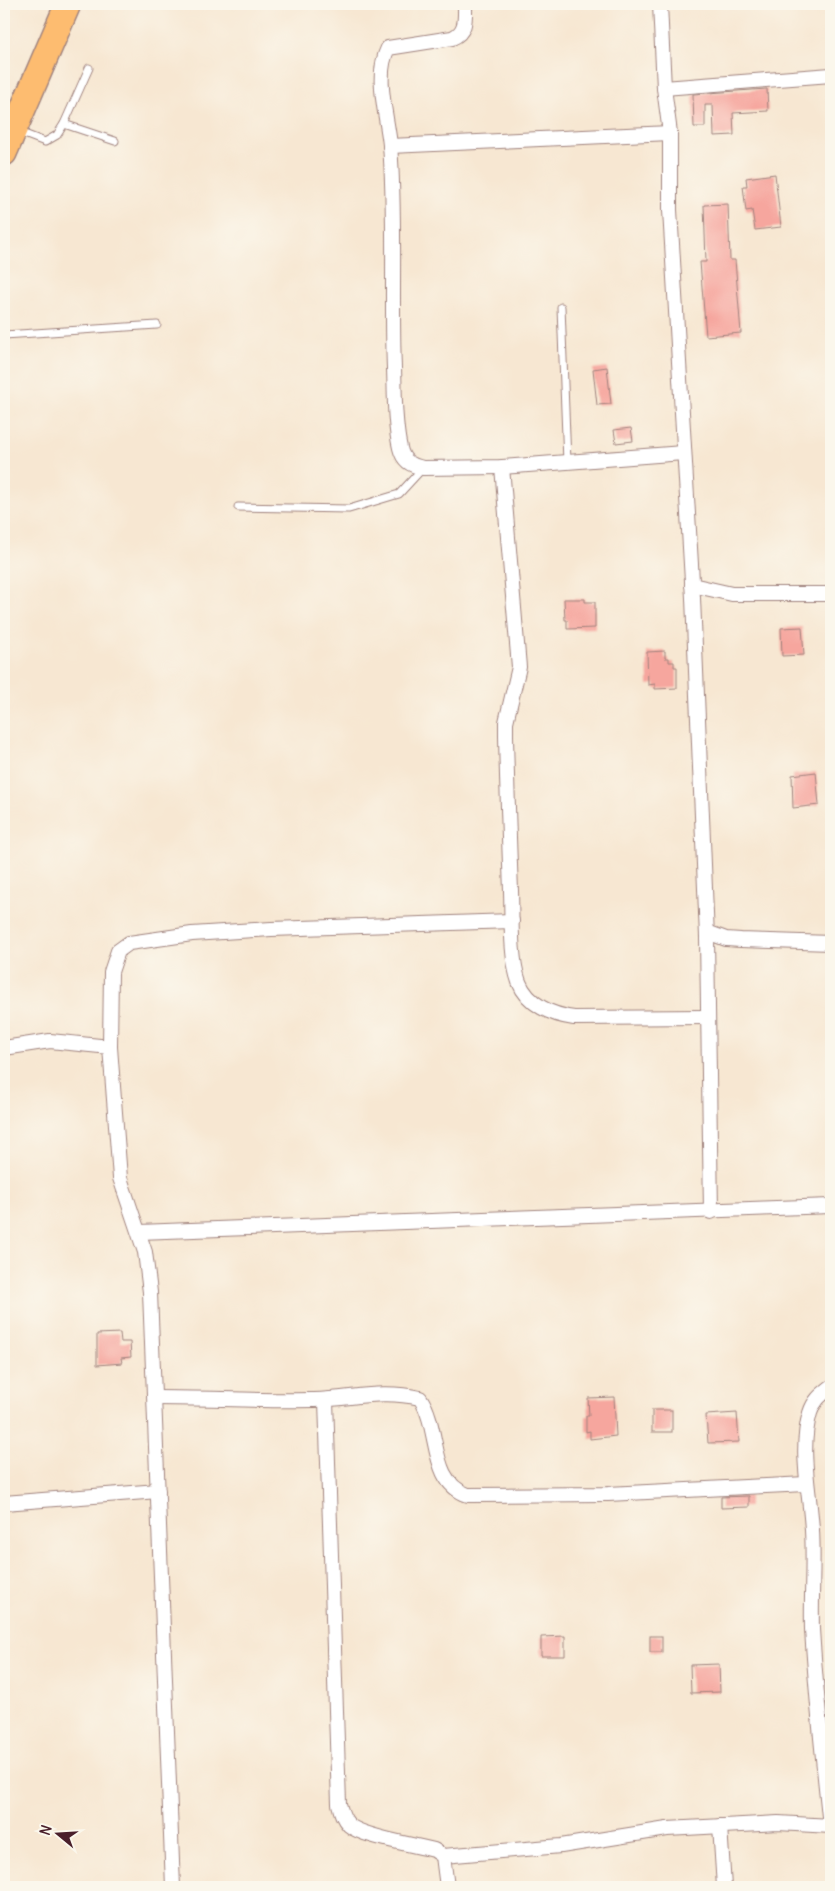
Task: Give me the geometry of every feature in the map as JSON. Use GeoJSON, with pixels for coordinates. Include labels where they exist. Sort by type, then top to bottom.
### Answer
{"type":"FeatureCollection","features":[{"type":"Feature","properties":{"kind":"highway"},"geometry":{"type":"LineString","coordinates":[[4,153],[68,4]]}},
{"type":"Feature","properties":{"kind":"street"},"geometry":{"type":"LineString","coordinates":[[465,4],[464,24],[458,36],[388,48],[383,58],[382,74],[390,146],[394,228],[393,343],[400,448],[404,459],[410,465],[423,468],[502,468],[683,453]]}},
{"type":"Feature","properties":{"kind":"street"},"geometry":{"type":"LineString","coordinates":[[660,4],[664,88],[670,133],[670,210],[692,585],[707,932],[711,1212]]}},
{"type":"Feature","properties":{"kind":"street"},"geometry":{"type":"LineString","coordinates":[[664,88],[831,75]]}},
{"type":"Feature","properties":{"kind":"street"},"geometry":{"type":"LineString","coordinates":[[390,146],[670,133]]}},
{"type":"Feature","properties":{"kind":"street"},"geometry":{"type":"LineString","coordinates":[[502,468],[519,667],[506,722],[506,735],[512,921],[520,983],[528,997],[544,1010],[555,1015],[574,1018],[708,1018]]}},
{"type":"Feature","properties":{"kind":"street"},"geometry":{"type":"LineString","coordinates":[[692,585],[732,594],[831,594]]}},
{"type":"Feature","properties":{"kind":"street"},"geometry":{"type":"LineString","coordinates":[[173,1887],[156,1398],[150,1292],[145,1252],[124,1195],[120,1178],[110,1047],[111,972],[118,951],[129,943],[192,934],[271,929],[512,921]]}},
{"type":"Feature","properties":{"kind":"street"},"geometry":{"type":"LineString","coordinates":[[707,932],[726,939],[831,943]]}},
{"type":"Feature","properties":{"kind":"street"},"geometry":{"type":"LineString","coordinates":[[4,1048],[50,1041],[110,1047]]}},
{"type":"Feature","properties":{"kind":"street"},"geometry":{"type":"LineString","coordinates":[[139,1232],[831,1206]]}},
{"type":"Feature","properties":{"kind":"street"},"geometry":{"type":"LineString","coordinates":[[326,1400],[339,1804],[343,1817],[350,1826],[363,1832],[434,1850],[443,1856],[561,1846],[667,1829],[778,1823],[831,1826],[822,1755],[812,1627],[812,1530],[806,1484],[807,1432],[810,1413],[816,1398],[831,1387]]}},
{"type":"Feature","properties":{"kind":"street"},"geometry":{"type":"LineString","coordinates":[[156,1398],[326,1400],[375,1393],[399,1393],[420,1398],[428,1409],[444,1478],[455,1490],[468,1495],[608,1494],[806,1484]]}},
{"type":"Feature","properties":{"kind":"street"},"geometry":{"type":"LineString","coordinates":[[4,1503],[158,1491]]}},
{"type":"Feature","properties":{"kind":"street"},"geometry":{"type":"LineString","coordinates":[[720,1826],[724,1887]]}},
{"type":"Feature","properties":{"kind":"street"},"geometry":{"type":"LineString","coordinates":[[443,1856],[447,1887]]}},
{"type":"Feature","properties":{"kind":"lane"},"geometry":{"type":"LineString","coordinates":[[14,130],[45,142],[57,135],[64,124],[88,68]]}},
{"type":"Feature","properties":{"kind":"lane"},"geometry":{"type":"LineString","coordinates":[[64,124],[115,141]]}},
{"type":"Feature","properties":{"kind":"lane"},"geometry":{"type":"LineString","coordinates":[[561,307],[567,462]]}},
{"type":"Feature","properties":{"kind":"lane"},"geometry":{"type":"LineString","coordinates":[[4,335],[157,325]]}},
{"type":"Feature","properties":{"kind":"lane"},"geometry":{"type":"LineString","coordinates":[[238,507],[349,509],[399,494],[423,468]]}},
{"type":"Feature","properties":{"kind":"building"},"geometry":{"type":"Polygon","coordinates":[[[767,89],[768,111],[733,113],[734,135],[714,136],[713,105],[705,105],[705,127],[694,127],[693,94],[767,89]]]}},
{"type":"Feature","properties":{"kind":"building"},"geometry":{"type":"Polygon","coordinates":[[[775,174],[781,227],[755,230],[752,210],[746,211],[743,186],[747,186],[746,178],[775,174]]]}},
{"type":"Feature","properties":{"kind":"building"},"geometry":{"type":"Polygon","coordinates":[[[728,204],[730,260],[735,260],[741,333],[706,336],[700,262],[706,262],[704,205],[728,204]]]}},
{"type":"Feature","properties":{"kind":"building"},"geometry":{"type":"Polygon","coordinates":[[[607,367],[611,404],[597,405],[593,369],[607,367]]]}},
{"type":"Feature","properties":{"kind":"building"},"geometry":{"type":"Polygon","coordinates":[[[631,428],[633,441],[616,443],[614,430],[631,428]]]}},
{"type":"Feature","properties":{"kind":"building"},"geometry":{"type":"Polygon","coordinates":[[[564,599],[585,599],[585,602],[595,602],[595,628],[567,629],[564,599]]]}},
{"type":"Feature","properties":{"kind":"building"},"geometry":{"type":"Polygon","coordinates":[[[802,627],[804,655],[782,656],[781,628],[802,627]]]}},
{"type":"Feature","properties":{"kind":"building"},"geometry":{"type":"Polygon","coordinates":[[[665,651],[665,658],[669,658],[669,662],[674,662],[674,667],[677,667],[677,688],[655,689],[655,684],[648,685],[647,652],[665,651]]]}},
{"type":"Feature","properties":{"kind":"building"},"geometry":{"type":"Polygon","coordinates":[[[816,772],[819,805],[793,808],[792,775],[816,772]]]}},
{"type":"Feature","properties":{"kind":"building"},"geometry":{"type":"Polygon","coordinates":[[[120,1333],[121,1342],[130,1342],[131,1357],[121,1358],[122,1363],[97,1365],[97,1334],[120,1333]]]}},
{"type":"Feature","properties":{"kind":"building"},"geometry":{"type":"Polygon","coordinates":[[[614,1397],[616,1436],[590,1439],[590,1431],[586,1432],[586,1416],[589,1416],[588,1398],[614,1397]]]}},
{"type":"Feature","properties":{"kind":"building"},"geometry":{"type":"Polygon","coordinates":[[[652,1410],[672,1410],[672,1432],[652,1432],[652,1410]]]}},
{"type":"Feature","properties":{"kind":"building"},"geometry":{"type":"Polygon","coordinates":[[[737,1413],[739,1442],[708,1443],[706,1415],[737,1413]]]}},
{"type":"Feature","properties":{"kind":"building"},"geometry":{"type":"Polygon","coordinates":[[[749,1496],[749,1507],[721,1508],[721,1497],[749,1496]]]}},
{"type":"Feature","properties":{"kind":"building"},"geometry":{"type":"Polygon","coordinates":[[[565,1636],[565,1656],[541,1656],[541,1637],[565,1636]]]}},
{"type":"Feature","properties":{"kind":"building"},"geometry":{"type":"Polygon","coordinates":[[[650,1636],[662,1636],[662,1652],[650,1652],[650,1636]]]}},
{"type":"Feature","properties":{"kind":"building"},"geometry":{"type":"Polygon","coordinates":[[[719,1664],[720,1692],[691,1693],[690,1665],[719,1664]]]}}]}
